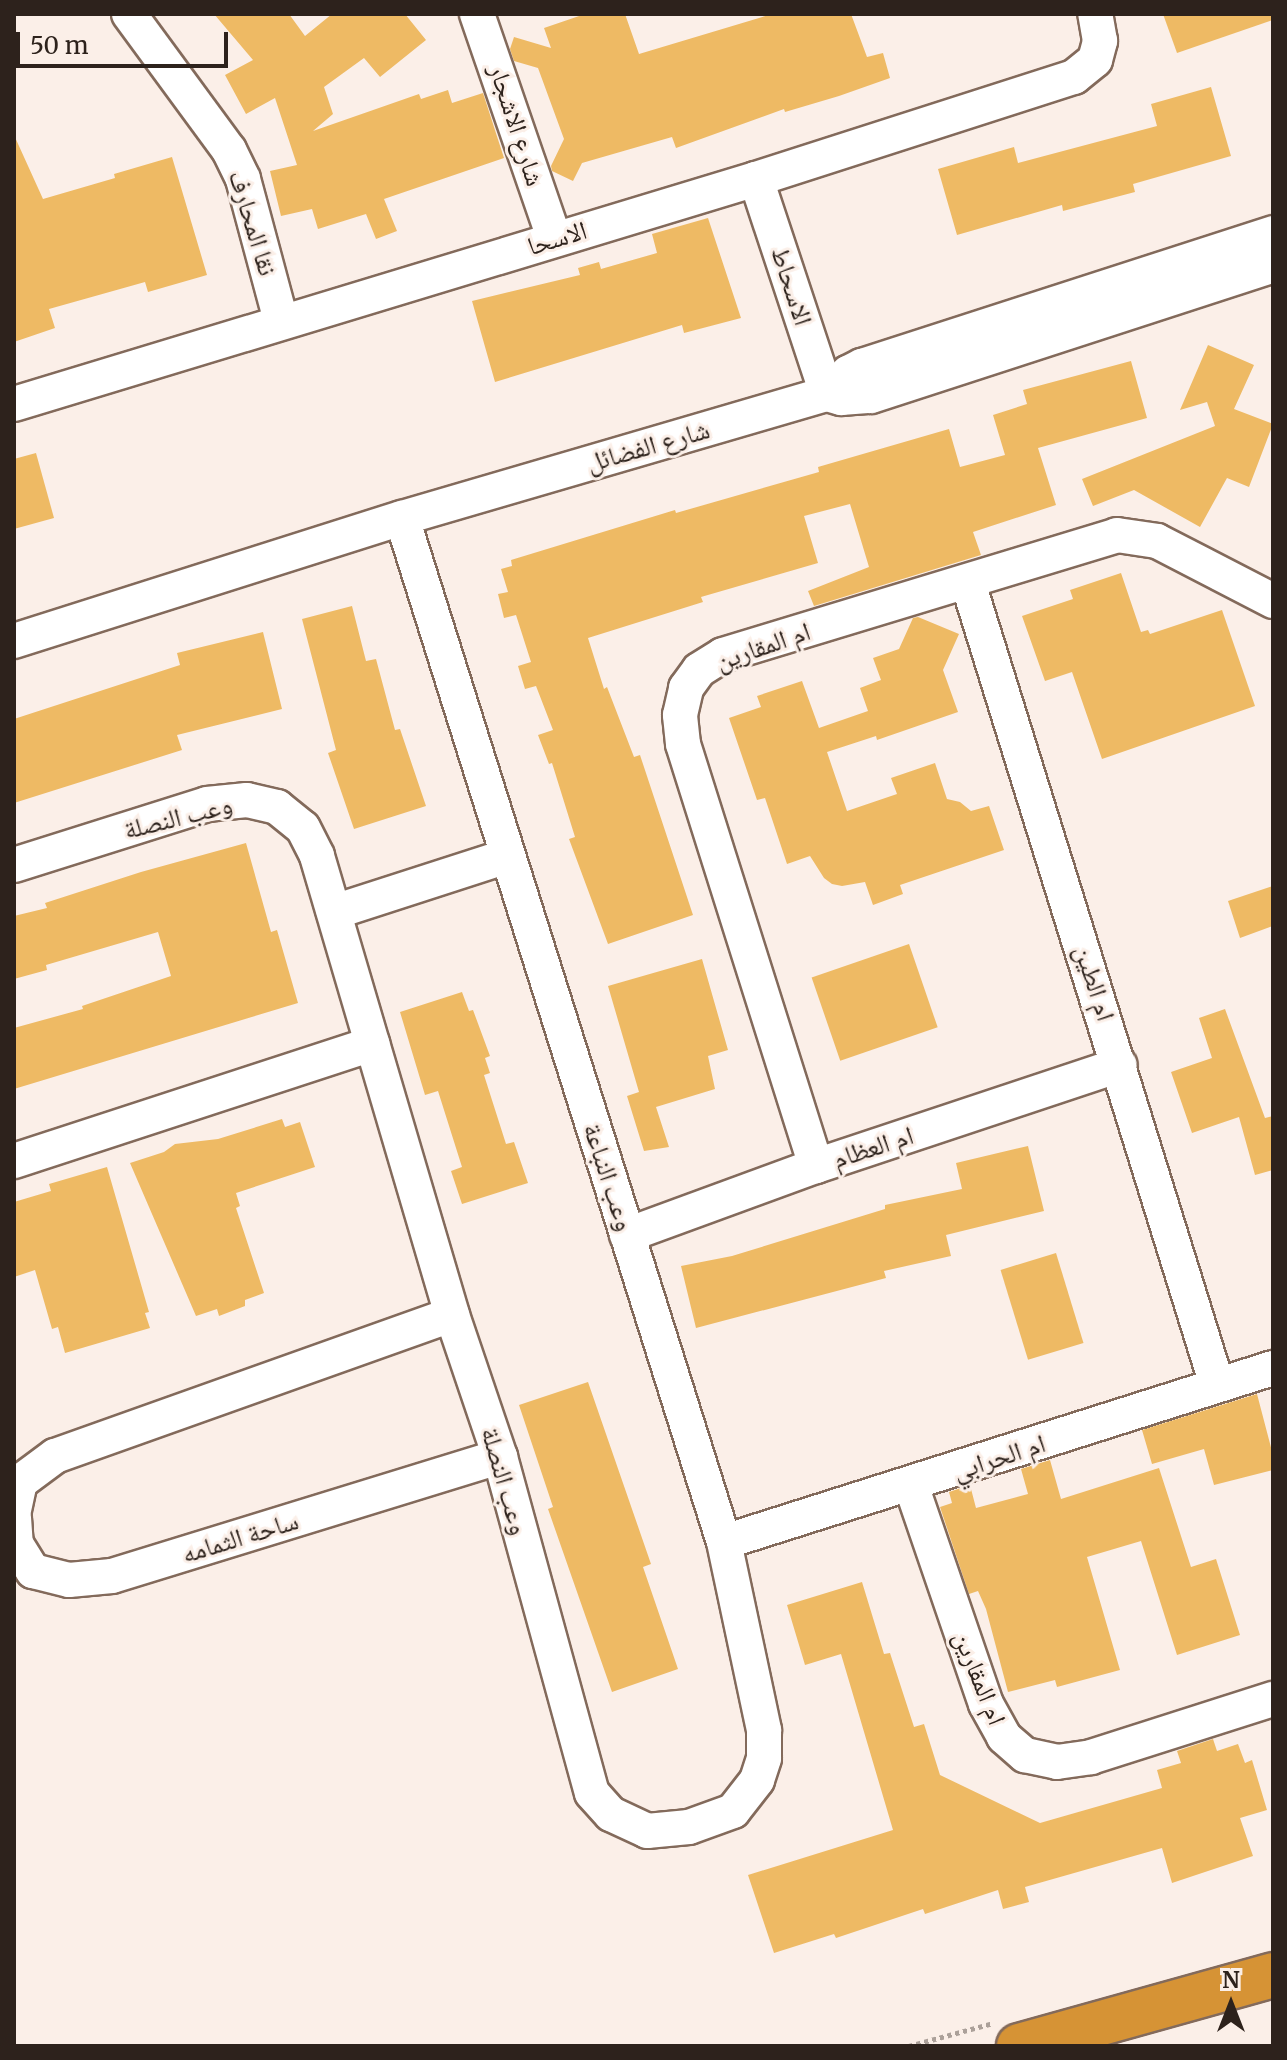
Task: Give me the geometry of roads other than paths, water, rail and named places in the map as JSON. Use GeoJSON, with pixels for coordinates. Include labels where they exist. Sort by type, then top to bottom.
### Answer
{"type":"FeatureCollection","features":[{"type":"Feature","properties":{"kind":"highway"},"geometry":{"type":"LineString","coordinates":[[1019,2046],[1273,1975]]}},
{"type":"Feature","properties":{"kind":"street","name":"نقا المحارف"},"geometry":{"type":"LineString","coordinates":[[129,14],[229,150],[243,179],[281,321]]}},
{"type":"Feature","properties":{"kind":"street","name":"الاسحا"},"geometry":{"type":"LineString","coordinates":[[14,404],[756,179],[1074,77],[1095,60],[1100,41],[1095,14]]}},
{"type":"Feature","properties":{"kind":"street","name":"شارع الاشجار"},"geometry":{"type":"LineString","coordinates":[[484,16],[554,238]]}},
{"type":"Feature","properties":{"kind":"street","name":"الاسحاط"},"geometry":{"type":"LineString","coordinates":[[756,179],[827,394]]}},
{"type":"Feature","properties":{"kind":"street","name":"شارع الفضائل"},"geometry":{"type":"LineString","coordinates":[[14,641],[402,518],[827,394],[848,373],[862,366],[1273,233]]}},
{"type":"Feature","properties":{"kind":"street"},"geometry":{"type":"LineString","coordinates":[[1209,286],[1211,276],[1225,262],[1273,246]]}},
{"type":"Feature","properties":{"kind":"street"},"geometry":{"type":"LineString","coordinates":[[827,394],[841,398],[871,396],[1273,265]]}},
{"type":"Feature","properties":{"kind":"street","name":"وعب النباعة"},"geometry":{"type":"LineString","coordinates":[[402,518],[724,1542],[764,1730],[764,1758],[747,1796],[733,1811],[710,1822]]}},
{"type":"Feature","properties":{"kind":"street","name":"ام المقارين"},"geometry":{"type":"LineString","coordinates":[[816,1166],[683,744],[680,715],[686,688],[699,670],[723,655],[968,583],[1085,542],[1117,535],[1157,541],[1273,601]]}},
{"type":"Feature","properties":{"kind":"street","name":"ام الطين"},"geometry":{"type":"LineString","coordinates":[[968,583],[1217,1385]]}},
{"type":"Feature","properties":{"kind":"street","name":"وعب النصلة"},"geometry":{"type":"LineString","coordinates":[[14,865],[207,804],[247,800],[277,807],[303,828],[317,856],[452,1315],[500,1457],[592,1793],[611,1814],[647,1831],[710,1822]]}},
{"type":"Feature","properties":{"kind":"street"},"geometry":{"type":"LineString","coordinates":[[334,912],[507,856]]}},
{"type":"Feature","properties":{"kind":"street"},"geometry":{"type":"LineString","coordinates":[[14,1161],[372,1044]]}},
{"type":"Feature","properties":{"kind":"street","name":"ام العظام"},"geometry":{"type":"LineString","coordinates":[[627,1235],[816,1166],[1120,1065]]}},
{"type":"Feature","properties":{"kind":"street"},"geometry":{"type":"LineString","coordinates":[[16,1490],[55,1456],[452,1315]]}},
{"type":"Feature","properties":{"kind":"street","name":"ام الحرابي"},"geometry":{"type":"LineString","coordinates":[[724,1542],[1273,1368]]}},
{"type":"Feature","properties":{"kind":"street","name":"ساحة الثمامه"},"geometry":{"type":"LineString","coordinates":[[14,1518],[16,1544],[33,1571],[69,1580],[112,1576],[500,1457]]}},
{"type":"Feature","properties":{"kind":"street","name":"ام المقارين"},"geometry":{"type":"LineString","coordinates":[[911,1485],[986,1704],[1004,1737],[1025,1755],[1057,1762],[1091,1757],[1273,1699]]}}]}
